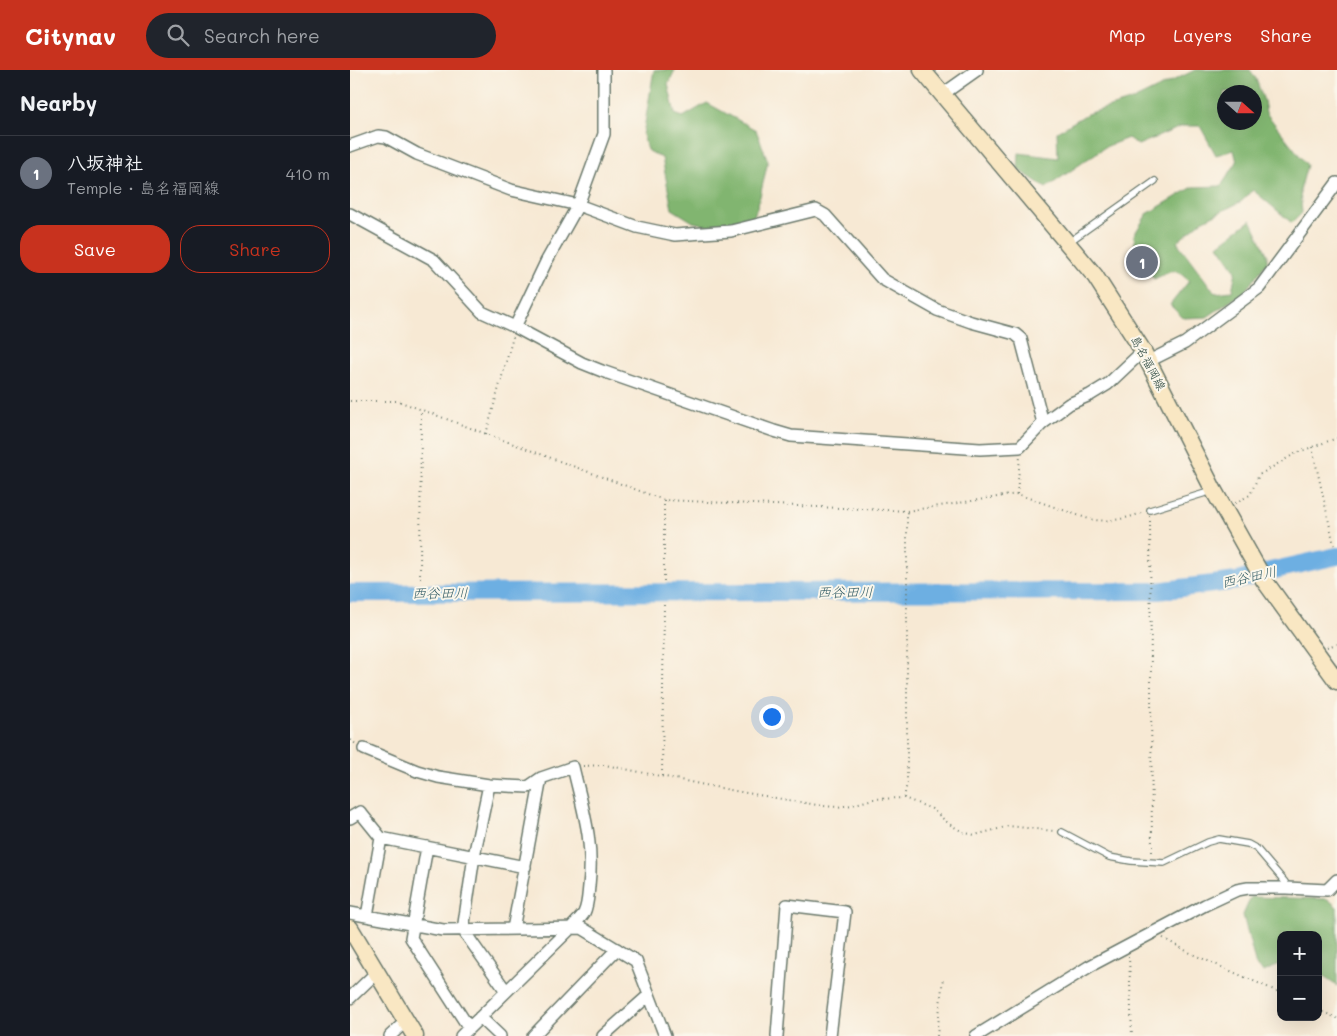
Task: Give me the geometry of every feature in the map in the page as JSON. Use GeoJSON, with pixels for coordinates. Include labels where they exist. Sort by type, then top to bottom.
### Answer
{"type":"FeatureCollection","features":[{"type":"Feature","properties":{"kind":"main road","name":"島名福岡線"},"geometry":{"type":"LineString","coordinates":[[922,70],[1095,276],[1146,356],[1214,491],[1262,576],[1337,681]]}},
{"type":"Feature","properties":{"kind":"main road"},"geometry":{"type":"LineString","coordinates":[[350,928],[415,1036]]}},
{"type":"Feature","properties":{"kind":"street"},"geometry":{"type":"LineString","coordinates":[[516,327],[546,262],[578,205],[604,134],[604,70]]}},
{"type":"Feature","properties":{"kind":"street"},"geometry":{"type":"LineString","coordinates":[[943,94],[977,70]]}},
{"type":"Feature","properties":{"kind":"street"},"geometry":{"type":"LineString","coordinates":[[350,146],[378,136],[386,137],[417,154],[511,190],[578,205],[637,227],[675,235],[731,231],[816,210],[825,214],[882,279],[937,310],[970,322],[1015,334],[1021,339],[1043,423]]}},
{"type":"Feature","properties":{"kind":"street"},"geometry":{"type":"LineString","coordinates":[[350,214],[434,260],[482,312],[516,327],[582,363],[602,371],[792,436],[980,449],[1020,446],[1043,423],[1069,404],[1090,395],[1108,384],[1146,356],[1185,344],[1259,288],[1337,183]]}},
{"type":"Feature","properties":{"kind":"street"},"geometry":{"type":"LineString","coordinates":[[364,750],[417,771],[438,777],[489,785],[528,787],[541,778],[572,767],[587,822],[590,844],[590,878],[584,913],[465,1032],[411,938],[427,847]]}},
{"type":"Feature","properties":{"kind":"street"},"geometry":{"type":"LineString","coordinates":[[513,929],[541,778]]}},
{"type":"Feature","properties":{"kind":"street"},"geometry":{"type":"LineString","coordinates":[[489,785],[474,856],[464,930],[506,991]]}},
{"type":"Feature","properties":{"kind":"street"},"geometry":{"type":"LineString","coordinates":[[350,818],[360,812],[380,838],[525,867]]}},
{"type":"Feature","properties":{"kind":"street"},"geometry":{"type":"LineString","coordinates":[[367,916],[380,838]]}},
{"type":"Feature","properties":{"kind":"street"},"geometry":{"type":"LineString","coordinates":[[976,1036],[1090,966],[1237,890],[1248,888],[1287,888],[1327,890],[1337,880]]}},
{"type":"Feature","properties":{"kind":"street"},"geometry":{"type":"LineString","coordinates":[[777,1036],[787,905],[845,912],[830,1036]]}},
{"type":"Feature","properties":{"kind":"street"},"geometry":{"type":"LineString","coordinates":[[350,913],[443,930],[582,928],[636,961],[665,1036]]}},
{"type":"Feature","properties":{"kind":"street"},"geometry":{"type":"LineString","coordinates":[[533,1036],[617,949]]}},
{"type":"Feature","properties":{"kind":"street"},"geometry":{"type":"LineString","coordinates":[[350,998],[376,972]]}},
{"type":"Feature","properties":{"kind":"street"},"geometry":{"type":"LineString","coordinates":[[603,1036],[649,996]]}},
{"type":"Feature","properties":{"kind":"street"},"geometry":{"type":"LineString","coordinates":[[480,1017],[500,1036]]}},
{"type":"Feature","properties":{"kind":"street"},"geometry":{"type":"LineString","coordinates":[[390,1036],[406,1021]]}},
{"type":"Feature","properties":{"kind":"lane"},"geometry":{"type":"LineString","coordinates":[[1068,243],[1155,181]]}},
{"type":"Feature","properties":{"kind":"lane"},"geometry":{"type":"LineString","coordinates":[[1150,510],[1214,491]]}},
{"type":"Feature","properties":{"kind":"lane"},"geometry":{"type":"LineString","coordinates":[[1062,832],[1109,857],[1131,862],[1164,863],[1208,842],[1219,840],[1230,840],[1248,844],[1257,849],[1285,882],[1287,888]]}},
{"type":"Feature","properties":{"kind":"path"},"geometry":{"type":"LineString","coordinates":[[486,434],[516,327]]}},
{"type":"Feature","properties":{"kind":"path"},"geometry":{"type":"LineString","coordinates":[[350,402],[398,401],[664,500],[907,511],[1017,494],[1089,519],[1101,521],[1126,518],[1150,510],[1152,862]]}},
{"type":"Feature","properties":{"kind":"path"},"geometry":{"type":"LineString","coordinates":[[420,579],[421,410]]}},
{"type":"Feature","properties":{"kind":"path"},"geometry":{"type":"LineString","coordinates":[[1223,507],[1250,495],[1259,475],[1296,453],[1337,438]]}},
{"type":"Feature","properties":{"kind":"path"},"geometry":{"type":"LineString","coordinates":[[1017,494],[1020,446]]}},
{"type":"Feature","properties":{"kind":"path"},"geometry":{"type":"LineString","coordinates":[[1312,447],[1334,545]]}},
{"type":"Feature","properties":{"kind":"path"},"geometry":{"type":"LineString","coordinates":[[664,500],[664,583]]}},
{"type":"Feature","properties":{"kind":"path"},"geometry":{"type":"LineString","coordinates":[[904,798],[907,783],[907,511]]}},
{"type":"Feature","properties":{"kind":"path"},"geometry":{"type":"LineString","coordinates":[[662,776],[664,602]]}},
{"type":"Feature","properties":{"kind":"path"},"geometry":{"type":"LineString","coordinates":[[572,767],[605,765],[735,791],[823,806],[837,807],[873,799],[904,798],[932,810],[949,824],[975,835],[1008,826],[1043,828],[1062,832]]}},
{"type":"Feature","properties":{"kind":"path"},"geometry":{"type":"LineString","coordinates":[[1154,933],[1192,954],[1277,991]]}},
{"type":"Feature","properties":{"kind":"path"},"geometry":{"type":"LineString","coordinates":[[1129,946],[1132,1036]]}},
{"type":"Feature","properties":{"kind":"path"},"geometry":{"type":"LineString","coordinates":[[937,1036],[943,977]]}},
{"type":"Feature","properties":{"kind":"path"},"geometry":{"type":"LineString","coordinates":[[1322,1012],[1337,1018]]}},
{"type":"Feature","properties":{"kind":"green space"},"geometry":{"type":"Polygon","coordinates":[[[654,70],[675,70],[668,84],[675,114],[683,117],[707,103],[756,130],[768,161],[758,205],[751,224],[710,226],[693,222],[672,209],[662,158],[647,150],[643,135],[654,70]]]}},
{"type":"Feature","properties":{"kind":"green space"},"geometry":{"type":"Polygon","coordinates":[[[1195,70],[1250,70],[1258,85],[1217,85],[1217,130],[1262,130],[1262,96],[1266,113],[1307,165],[1300,191],[1302,213],[1292,223],[1253,190],[1242,201],[1202,221],[1177,242],[1215,293],[1232,291],[1236,271],[1218,245],[1251,220],[1267,254],[1267,263],[1244,292],[1207,317],[1183,318],[1170,305],[1189,281],[1173,271],[1154,279],[1136,255],[1134,235],[1147,214],[1193,187],[1221,186],[1237,162],[1234,150],[1216,155],[1200,126],[1183,126],[1138,145],[1128,138],[1105,147],[1046,188],[1018,169],[1019,153],[1058,158],[1057,132],[1087,114],[1133,100],[1195,70]]]}},
{"type":"Feature","properties":{"kind":"green space"},"geometry":{"type":"Polygon","coordinates":[[[1251,897],[1328,899],[1337,907],[1337,986],[1322,976],[1322,931],[1277,931],[1277,965],[1264,972],[1256,966],[1243,915],[1251,897]]]}},
{"type":"Feature","properties":{"kind":"waterway","name":"西谷田川"},"geometry":{"type":"LineString","coordinates":[[350,593],[1157,591],[1237,581],[1270,571],[1337,556]]}},
{"type":"Feature","properties":{"kind":"place","name":"八坂神社"},"geometry":{"type":"Point","coordinates":[1142,262]}}]}
